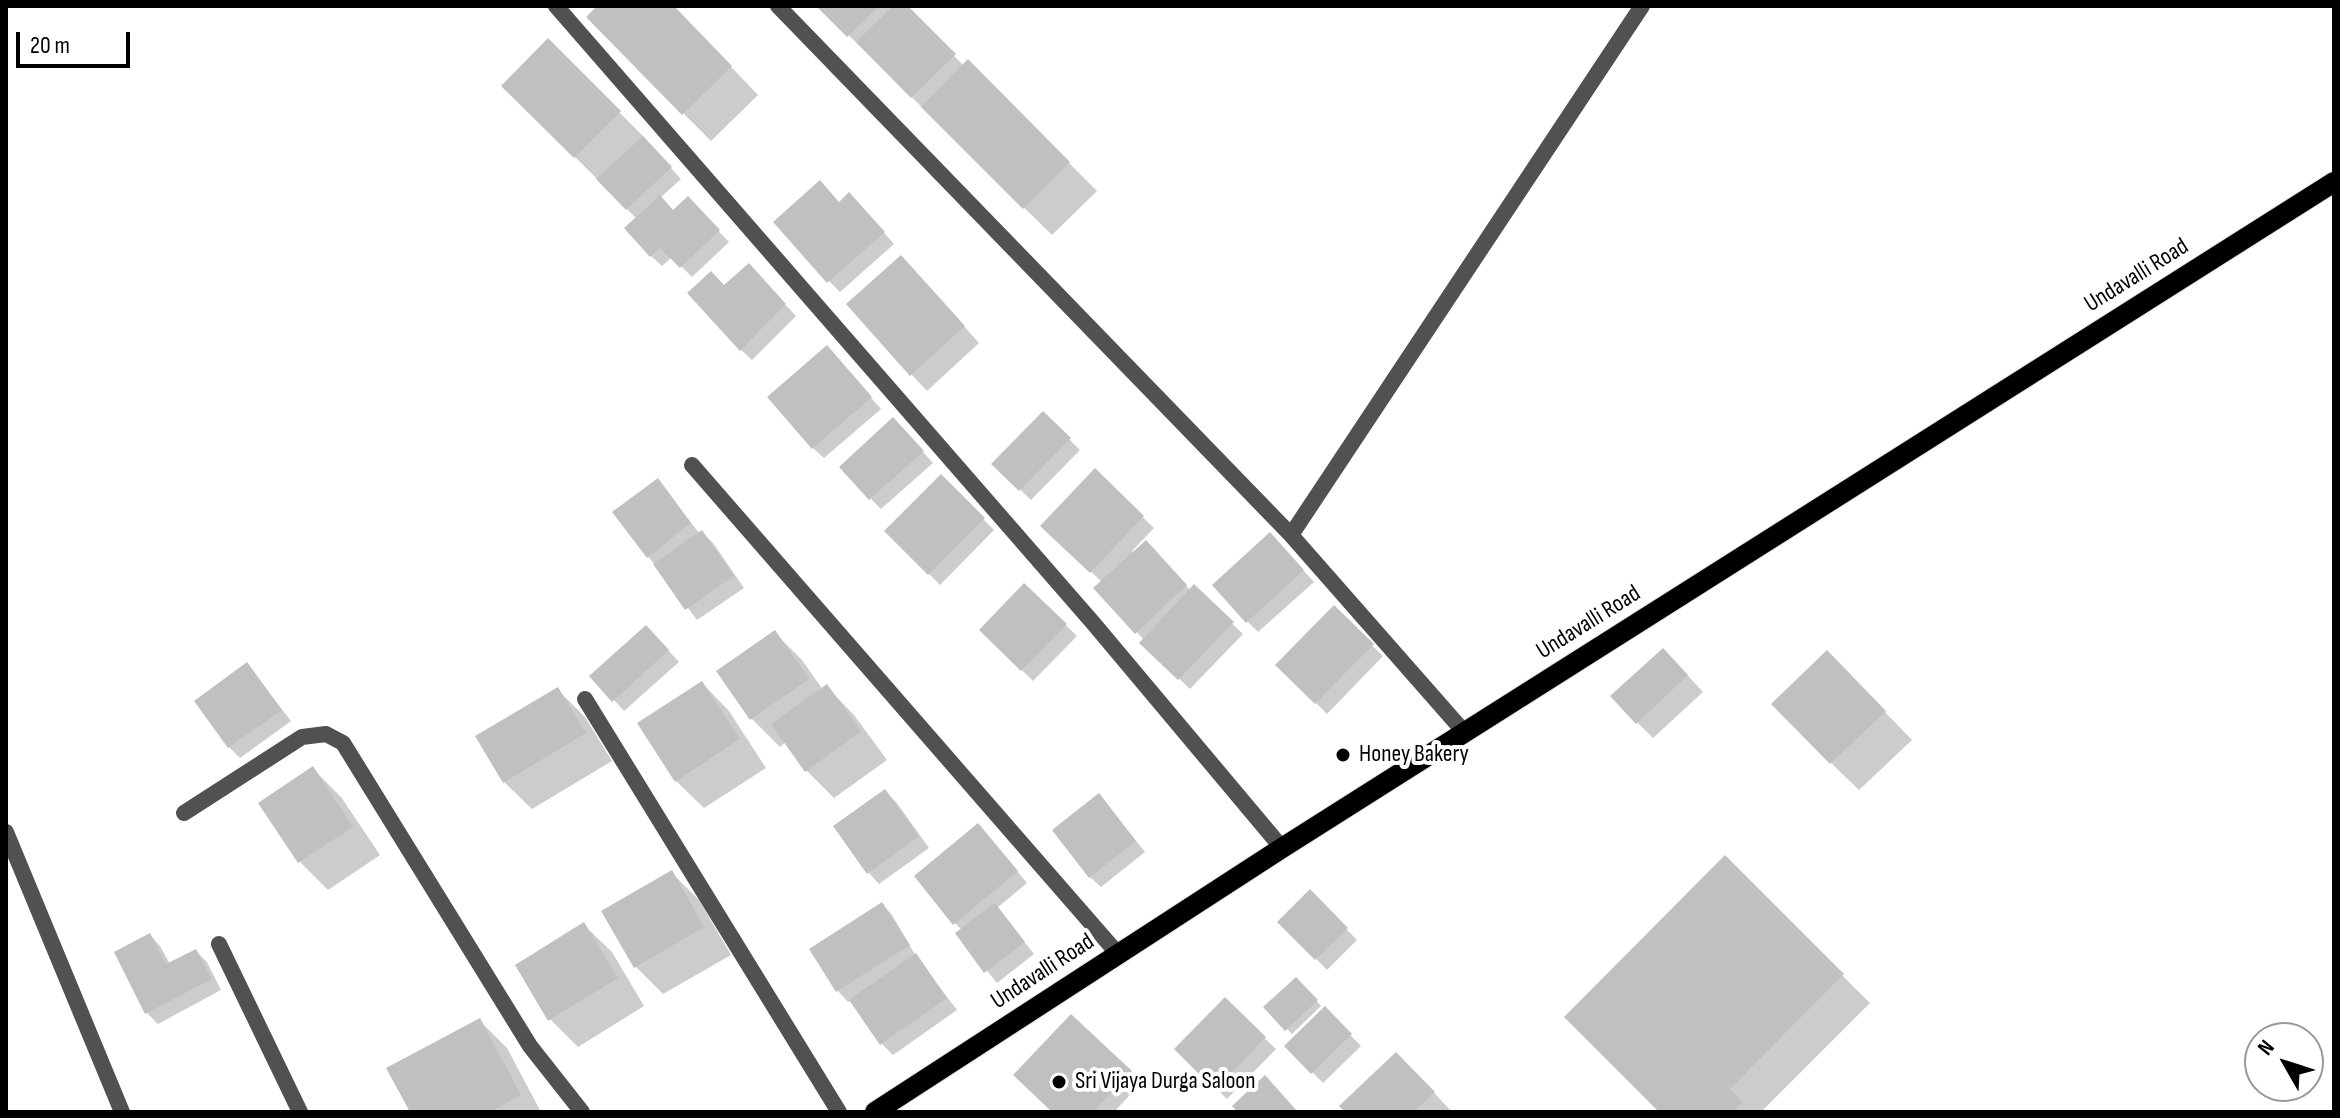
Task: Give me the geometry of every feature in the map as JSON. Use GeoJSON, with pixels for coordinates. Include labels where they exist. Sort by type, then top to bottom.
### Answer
{"type":"FeatureCollection","features":[{"type":"Feature","properties":{"kind":"main road","name":"Undavalli Road"},"geometry":{"type":"LineString","coordinates":[[875,1112],[1282,848],[2334,182]]}},
{"type":"Feature","properties":{"kind":"street"},"geometry":{"type":"LineString","coordinates":[[556,6],[1094,624],[1282,848]]}},
{"type":"Feature","properties":{"kind":"street"},"geometry":{"type":"LineString","coordinates":[[778,6],[1291,535],[1465,733]]}},
{"type":"Feature","properties":{"kind":"street"},"geometry":{"type":"LineString","coordinates":[[1291,535],[1642,6]]}},
{"type":"Feature","properties":{"kind":"street"},"geometry":{"type":"LineString","coordinates":[[692,465],[1118,954]]}},
{"type":"Feature","properties":{"kind":"street"},"geometry":{"type":"LineString","coordinates":[[585,699],[839,1112]]}},
{"type":"Feature","properties":{"kind":"street"},"geometry":{"type":"LineString","coordinates":[[184,813],[302,737],[326,734],[343,743],[530,1046],[582,1112]]}},
{"type":"Feature","properties":{"kind":"street"},"geometry":{"type":"LineString","coordinates":[[6,832],[122,1112]]}},
{"type":"Feature","properties":{"kind":"street"},"geometry":{"type":"LineString","coordinates":[[219,944],[300,1112]]}},
{"type":"Feature","properties":{"kind":"building"},"geometry":{"type":"Polygon","coordinates":[[[597,6],[674,6],[732,66],[682,115],[586,17],[597,6]]]}},
{"type":"Feature","properties":{"kind":"building"},"geometry":{"type":"Polygon","coordinates":[[[816,6],[879,6],[847,37],[816,6]]]}},
{"type":"Feature","properties":{"kind":"building"},"geometry":{"type":"Polygon","coordinates":[[[893,6],[908,6],[956,54],[911,98],[856,42],[893,6]]]}},
{"type":"Feature","properties":{"kind":"building"},"geometry":{"type":"Polygon","coordinates":[[[548,38],[621,111],[574,158],[501,86],[548,38]]]}},
{"type":"Feature","properties":{"kind":"building"},"geometry":{"type":"Polygon","coordinates":[[[968,59],[1070,162],[1023,209],[921,107],[968,59]]]}},
{"type":"Feature","properties":{"kind":"building"},"geometry":{"type":"Polygon","coordinates":[[[643,136],[672,167],[626,210],[596,179],[643,136]]]}},
{"type":"Feature","properties":{"kind":"building"},"geometry":{"type":"Polygon","coordinates":[[[820,180],[839,202],[849,192],[885,232],[827,283],[773,222],[820,180]]]}},
{"type":"Feature","properties":{"kind":"building"},"geometry":{"type":"Polygon","coordinates":[[[660,195],[673,210],[688,196],[720,230],[680,268],[660,248],[650,257],[624,228],[660,195]]]}},
{"type":"Feature","properties":{"kind":"building"},"geometry":{"type":"Polygon","coordinates":[[[901,255],[965,326],[910,376],[846,304],[901,255]]]}},
{"type":"Feature","properties":{"kind":"building"},"geometry":{"type":"Polygon","coordinates":[[[749,263],[786,304],[740,351],[687,293],[711,271],[724,285],[749,263]]]}},
{"type":"Feature","properties":{"kind":"building"},"geometry":{"type":"Polygon","coordinates":[[[827,345],[872,397],[812,449],[767,397],[827,345]]]}},
{"type":"Feature","properties":{"kind":"building"},"geometry":{"type":"Polygon","coordinates":[[[1043,411],[1071,438],[1019,491],[991,464],[1043,411]]]}},
{"type":"Feature","properties":{"kind":"building"},"geometry":{"type":"Polygon","coordinates":[[[893,417],[924,451],[869,500],[839,467],[893,417]]]}},
{"type":"Feature","properties":{"kind":"building"},"geometry":{"type":"Polygon","coordinates":[[[1095,468],[1144,516],[1090,573],[1040,526],[1095,468]]]}},
{"type":"Feature","properties":{"kind":"building"},"geometry":{"type":"Polygon","coordinates":[[[941,474],[985,518],[928,575],[884,531],[941,474]]]}},
{"type":"Feature","properties":{"kind":"building"},"geometry":{"type":"Polygon","coordinates":[[[658,478],[691,523],[647,558],[612,512],[658,478]]]}},
{"type":"Feature","properties":{"kind":"building"},"geometry":{"type":"Polygon","coordinates":[[[702,530],[734,576],[685,610],[653,564],[702,530]]]}},
{"type":"Feature","properties":{"kind":"building"},"geometry":{"type":"Polygon","coordinates":[[[1270,532],[1304,570],[1246,623],[1212,585],[1270,532]]]}},
{"type":"Feature","properties":{"kind":"building"},"geometry":{"type":"Polygon","coordinates":[[[1146,540],[1187,585],[1135,634],[1093,588],[1146,540]]]}},
{"type":"Feature","properties":{"kind":"building"},"geometry":{"type":"Polygon","coordinates":[[[1024,583],[1067,624],[1021,671],[979,630],[1024,583]]]}},
{"type":"Feature","properties":{"kind":"building"},"geometry":{"type":"Polygon","coordinates":[[[1194,584],[1234,622],[1178,680],[1139,643],[1194,584]]]}},
{"type":"Feature","properties":{"kind":"building"},"geometry":{"type":"Polygon","coordinates":[[[1334,605],[1374,644],[1315,704],[1275,665],[1334,605]]]}},
{"type":"Feature","properties":{"kind":"building"},"geometry":{"type":"Polygon","coordinates":[[[646,625],[669,650],[612,702],[589,676],[646,625]]]}},
{"type":"Feature","properties":{"kind":"building"},"geometry":{"type":"Polygon","coordinates":[[[775,630],[809,679],[750,720],[716,671],[775,630]]]}},
{"type":"Feature","properties":{"kind":"building"},"geometry":{"type":"Polygon","coordinates":[[[1663,648],[1688,675],[1636,724],[1610,696],[1663,648]]]}},
{"type":"Feature","properties":{"kind":"building"},"geometry":{"type":"Polygon","coordinates":[[[1827,650],[1886,711],[1830,764],[1771,704],[1827,650]]]}},
{"type":"Feature","properties":{"kind":"building"},"geometry":{"type":"Polygon","coordinates":[[[247,662],[282,710],[228,748],[194,701],[247,662]]]}},
{"type":"Feature","properties":{"kind":"building"},"geometry":{"type":"Polygon","coordinates":[[[702,681],[740,739],[675,782],[637,723],[702,681]]]}},
{"type":"Feature","properties":{"kind":"building"},"geometry":{"type":"Polygon","coordinates":[[[827,684],[861,731],[805,772],[771,724],[827,684]]]}},
{"type":"Feature","properties":{"kind":"building"},"geometry":{"type":"Polygon","coordinates":[[[558,687],[586,733],[503,783],[475,736],[558,687]]]}},
{"type":"Feature","properties":{"kind":"building"},"geometry":{"type":"Polygon","coordinates":[[[313,766],[353,827],[298,863],[258,803],[313,766]]]}},
{"type":"Feature","properties":{"kind":"building"},"geometry":{"type":"Polygon","coordinates":[[[885,789],[919,836],[867,874],[833,826],[885,789]]]}},
{"type":"Feature","properties":{"kind":"building"},"geometry":{"type":"Polygon","coordinates":[[[1099,793],[1136,841],[1089,878],[1052,830],[1099,793]]]}},
{"type":"Feature","properties":{"kind":"building"},"geometry":{"type":"Polygon","coordinates":[[[978,823],[1018,871],[953,925],[914,876],[978,823]]]}},
{"type":"Feature","properties":{"kind":"building"},"geometry":{"type":"Polygon","coordinates":[[[1725,855],[1844,974],[1730,1089],[1743,1102],[1733,1112],[1659,1112],[1564,1017],[1725,855]]]}},
{"type":"Feature","properties":{"kind":"building"},"geometry":{"type":"Polygon","coordinates":[[[672,870],[704,927],[634,968],[601,911],[672,870]]]}},
{"type":"Feature","properties":{"kind":"building"},"geometry":{"type":"Polygon","coordinates":[[[1310,889],[1348,928],[1315,960],[1277,922],[1310,889]]]}},
{"type":"Feature","properties":{"kind":"building"},"geometry":{"type":"Polygon","coordinates":[[[882,902],[910,945],[836,992],[809,949],[882,902]]]}},
{"type":"Feature","properties":{"kind":"building"},"geometry":{"type":"Polygon","coordinates":[[[995,903],[1025,942],[984,973],[955,933],[995,903]]]}},
{"type":"Feature","properties":{"kind":"building"},"geometry":{"type":"Polygon","coordinates":[[[584,922],[618,978],[548,1021],[515,965],[584,922]]]}},
{"type":"Feature","properties":{"kind":"building"},"geometry":{"type":"Polygon","coordinates":[[[150,933],[166,964],[196,949],[212,979],[145,1014],[114,952],[150,933]]]}},
{"type":"Feature","properties":{"kind":"building"},"geometry":{"type":"Polygon","coordinates":[[[916,953],[947,998],[880,1045],[849,1000],[916,953]]]}},
{"type":"Feature","properties":{"kind":"building"},"geometry":{"type":"Polygon","coordinates":[[[1296,977],[1318,1000],[1285,1031],[1263,1007],[1296,977]]]}},
{"type":"Feature","properties":{"kind":"building"},"geometry":{"type":"Polygon","coordinates":[[[1225,997],[1266,1037],[1215,1090],[1174,1049],[1225,997]]]}},
{"type":"Feature","properties":{"kind":"building"},"geometry":{"type":"Polygon","coordinates":[[[1325,1006],[1352,1034],[1311,1074],[1284,1046],[1325,1006]]]}},
{"type":"Feature","properties":{"kind":"building"},"geometry":{"type":"Polygon","coordinates":[[[1071,1014],[1132,1071],[1093,1112],[1052,1112],[1013,1075],[1071,1014]]]}},
{"type":"Feature","properties":{"kind":"building"},"geometry":{"type":"Polygon","coordinates":[[[480,1018],[521,1095],[490,1112],[410,1112],[386,1068],[480,1018]]]}},
{"type":"Feature","properties":{"kind":"building"},"geometry":{"type":"Polygon","coordinates":[[[1396,1052],[1435,1092],[1414,1112],[1345,1112],[1339,1106],[1396,1052]]]}},
{"type":"Feature","properties":{"kind":"building"},"geometry":{"type":"Polygon","coordinates":[[[1265,1075],[1296,1112],[1238,1112],[1232,1106],[1265,1075]]]}},
{"type":"Feature","properties":{"kind":"place","name":"Honey Bakery"},"geometry":{"type":"Point","coordinates":[1343,755]}},
{"type":"Feature","properties":{"kind":"place","name":"Sri Vijaya Durga Saloon"},"geometry":{"type":"Point","coordinates":[1059,1082]}}]}
